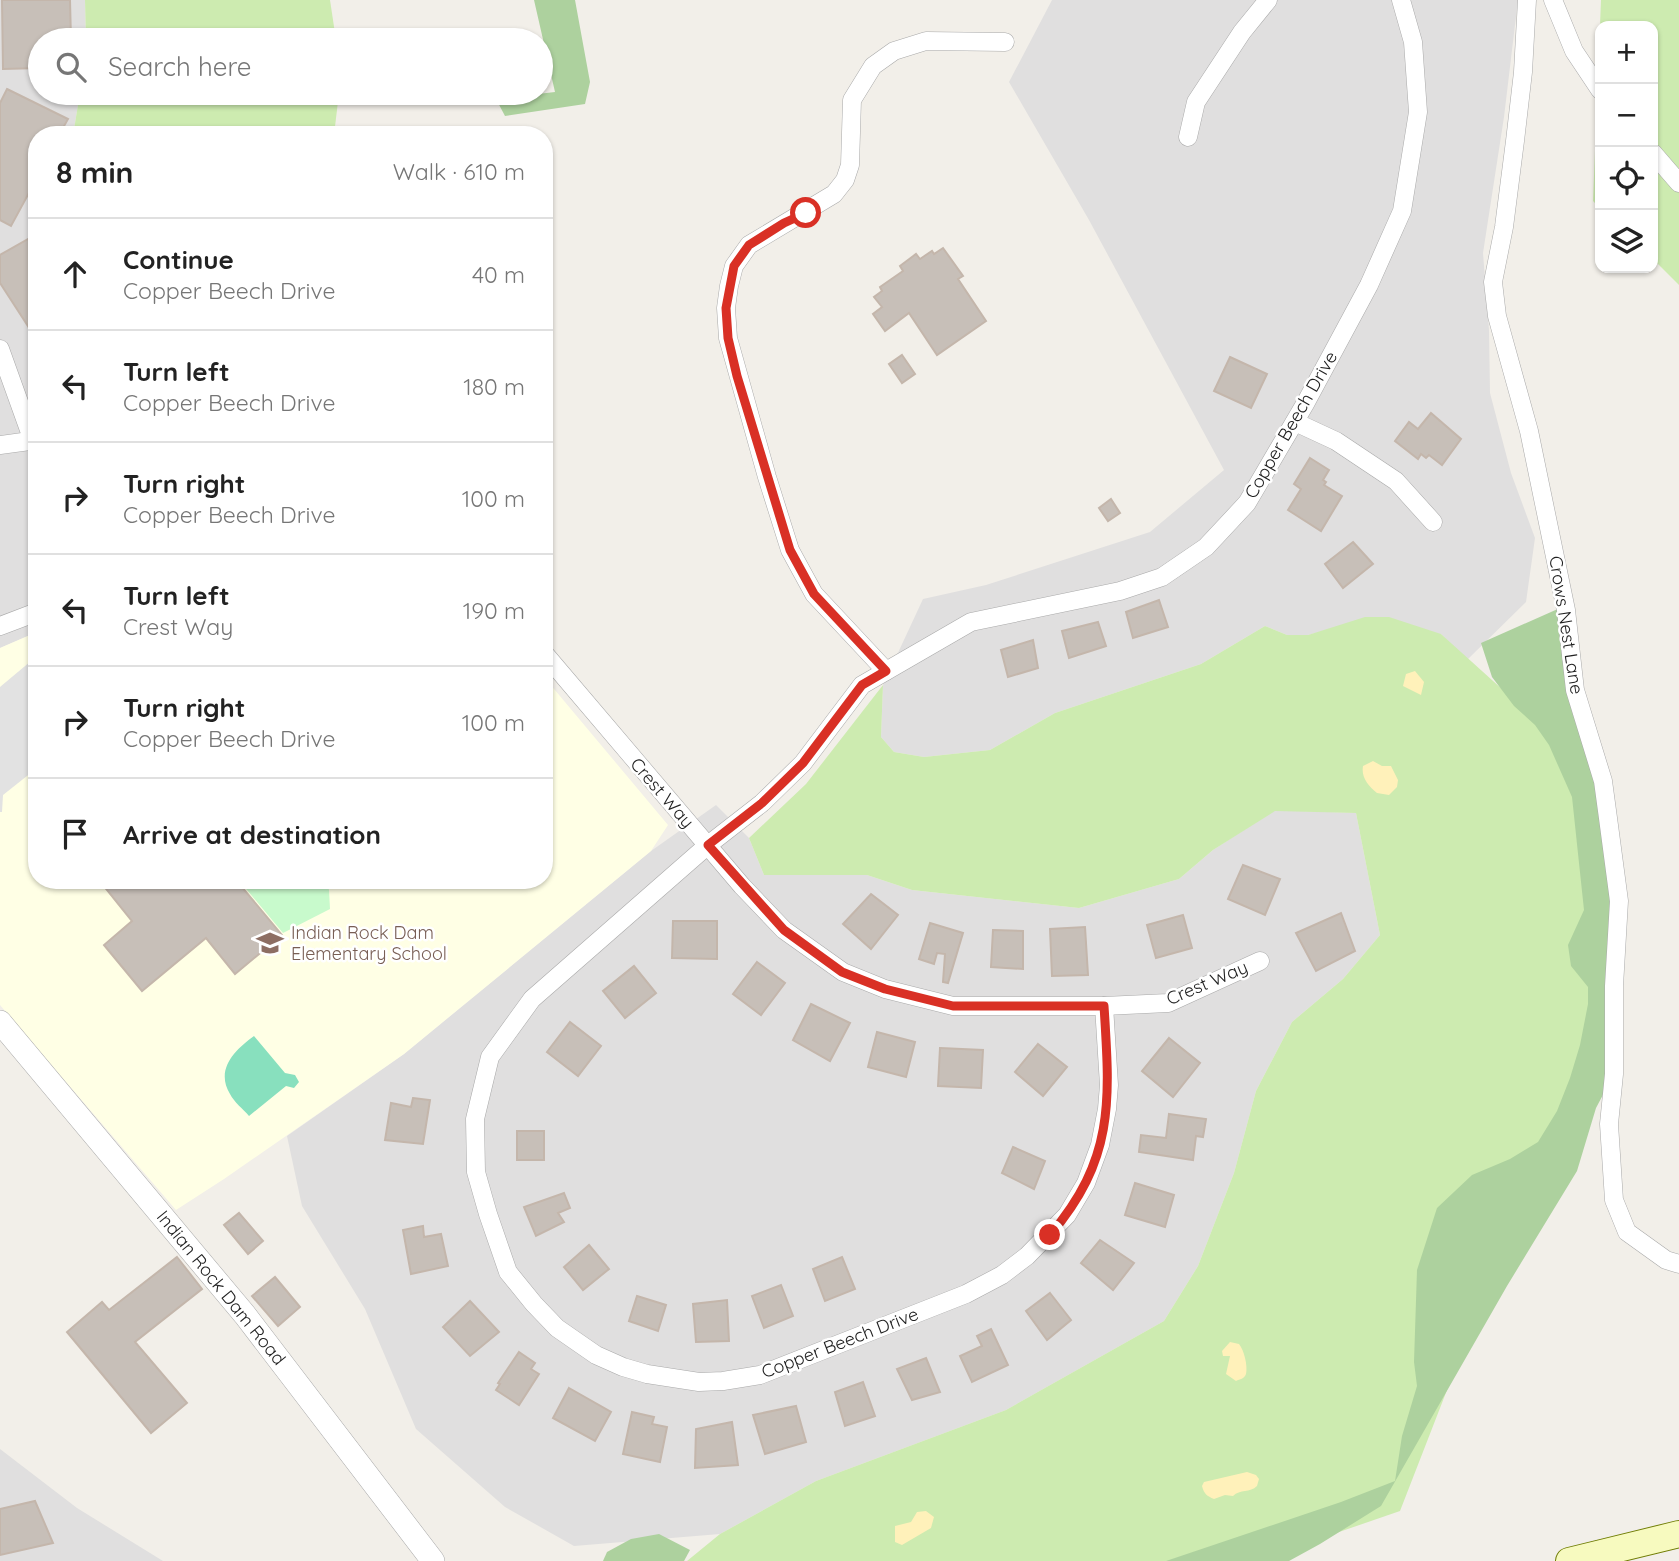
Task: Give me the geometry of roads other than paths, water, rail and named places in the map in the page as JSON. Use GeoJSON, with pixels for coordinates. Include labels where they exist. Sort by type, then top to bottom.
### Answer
{"type":"FeatureCollection","features":[{"type":"Feature","properties":{"kind":"main road"},"geometry":{"type":"LineString","coordinates":[[1569,1561],[1679,1534]]}},
{"type":"Feature","properties":{"kind":"street"},"geometry":{"type":"LineString","coordinates":[[1188,137],[1196,102],[1242,32],[1268,0]]}},
{"type":"Feature","properties":{"kind":"street","name":"Copper Beech Drive"},"geometry":{"type":"LineString","coordinates":[[1104,1006],[1109,1085],[1101,1145],[1086,1183],[1067,1215],[1027,1256],[1002,1275],[966,1294],[760,1376],[699,1382],[673,1380],[623,1367],[596,1355],[557,1328],[508,1272],[476,1172],[475,1119],[490,1057],[532,999],[708,845],[762,803],[803,763],[862,685],[971,622],[1120,591],[1162,577],[1206,547],[1247,503],[1370,285],[1402,211],[1418,112],[1413,42],[1401,0]]}},
{"type":"Feature","properties":{"kind":"street","name":"Crows Nest Lane"},"geometry":{"type":"LineString","coordinates":[[1527,0],[1523,72],[1515,141],[1504,227],[1493,282],[1497,316],[1529,431],[1568,622],[1575,690],[1603,781],[1619,901],[1614,986],[1614,1074],[1609,1124],[1614,1200],[1627,1232],[1666,1259],[1679,1264]]}},
{"type":"Feature","properties":{"kind":"street"},"geometry":{"type":"LineString","coordinates":[[1553,0],[1574,51],[1596,84]]}},
{"type":"Feature","properties":{"kind":"street"},"geometry":{"type":"LineString","coordinates":[[886,671],[814,594],[790,550],[728,338],[726,308],[729,286],[734,266],[749,245],[834,194],[845,180],[850,165],[852,100],[873,66],[894,51],[926,41],[1005,42]]}},
{"type":"Feature","properties":{"kind":"street"},"geometry":{"type":"LineString","coordinates":[[1658,159],[1679,183]]}},
{"type":"Feature","properties":{"kind":"street"},"geometry":{"type":"LineString","coordinates":[[0,349],[28,422]]}},
{"type":"Feature","properties":{"kind":"street"},"geometry":{"type":"LineString","coordinates":[[1295,422],[1336,441],[1396,481],[1433,522]]}},
{"type":"Feature","properties":{"kind":"street"},"geometry":{"type":"LineString","coordinates":[[0,444],[28,441]]}},
{"type":"Feature","properties":{"kind":"street"},"geometry":{"type":"LineString","coordinates":[[0,626],[28,615]]}},
{"type":"Feature","properties":{"kind":"street","name":"Crest Way"},"geometry":{"type":"LineString","coordinates":[[553,664],[784,930],[842,972],[885,989],[953,1006],[1104,1006],[1168,1003],[1260,961]]}},
{"type":"Feature","properties":{"kind":"street","name":"Indian Rock Dam Road"},"geometry":{"type":"LineString","coordinates":[[4,1036],[245,1315],[433,1561]]}},
{"type":"Feature","properties":{"kind":"place","name":"Indian Rock Dam Elementary School"},"geometry":{"type":"Point","coordinates":[270,943]}}]}
